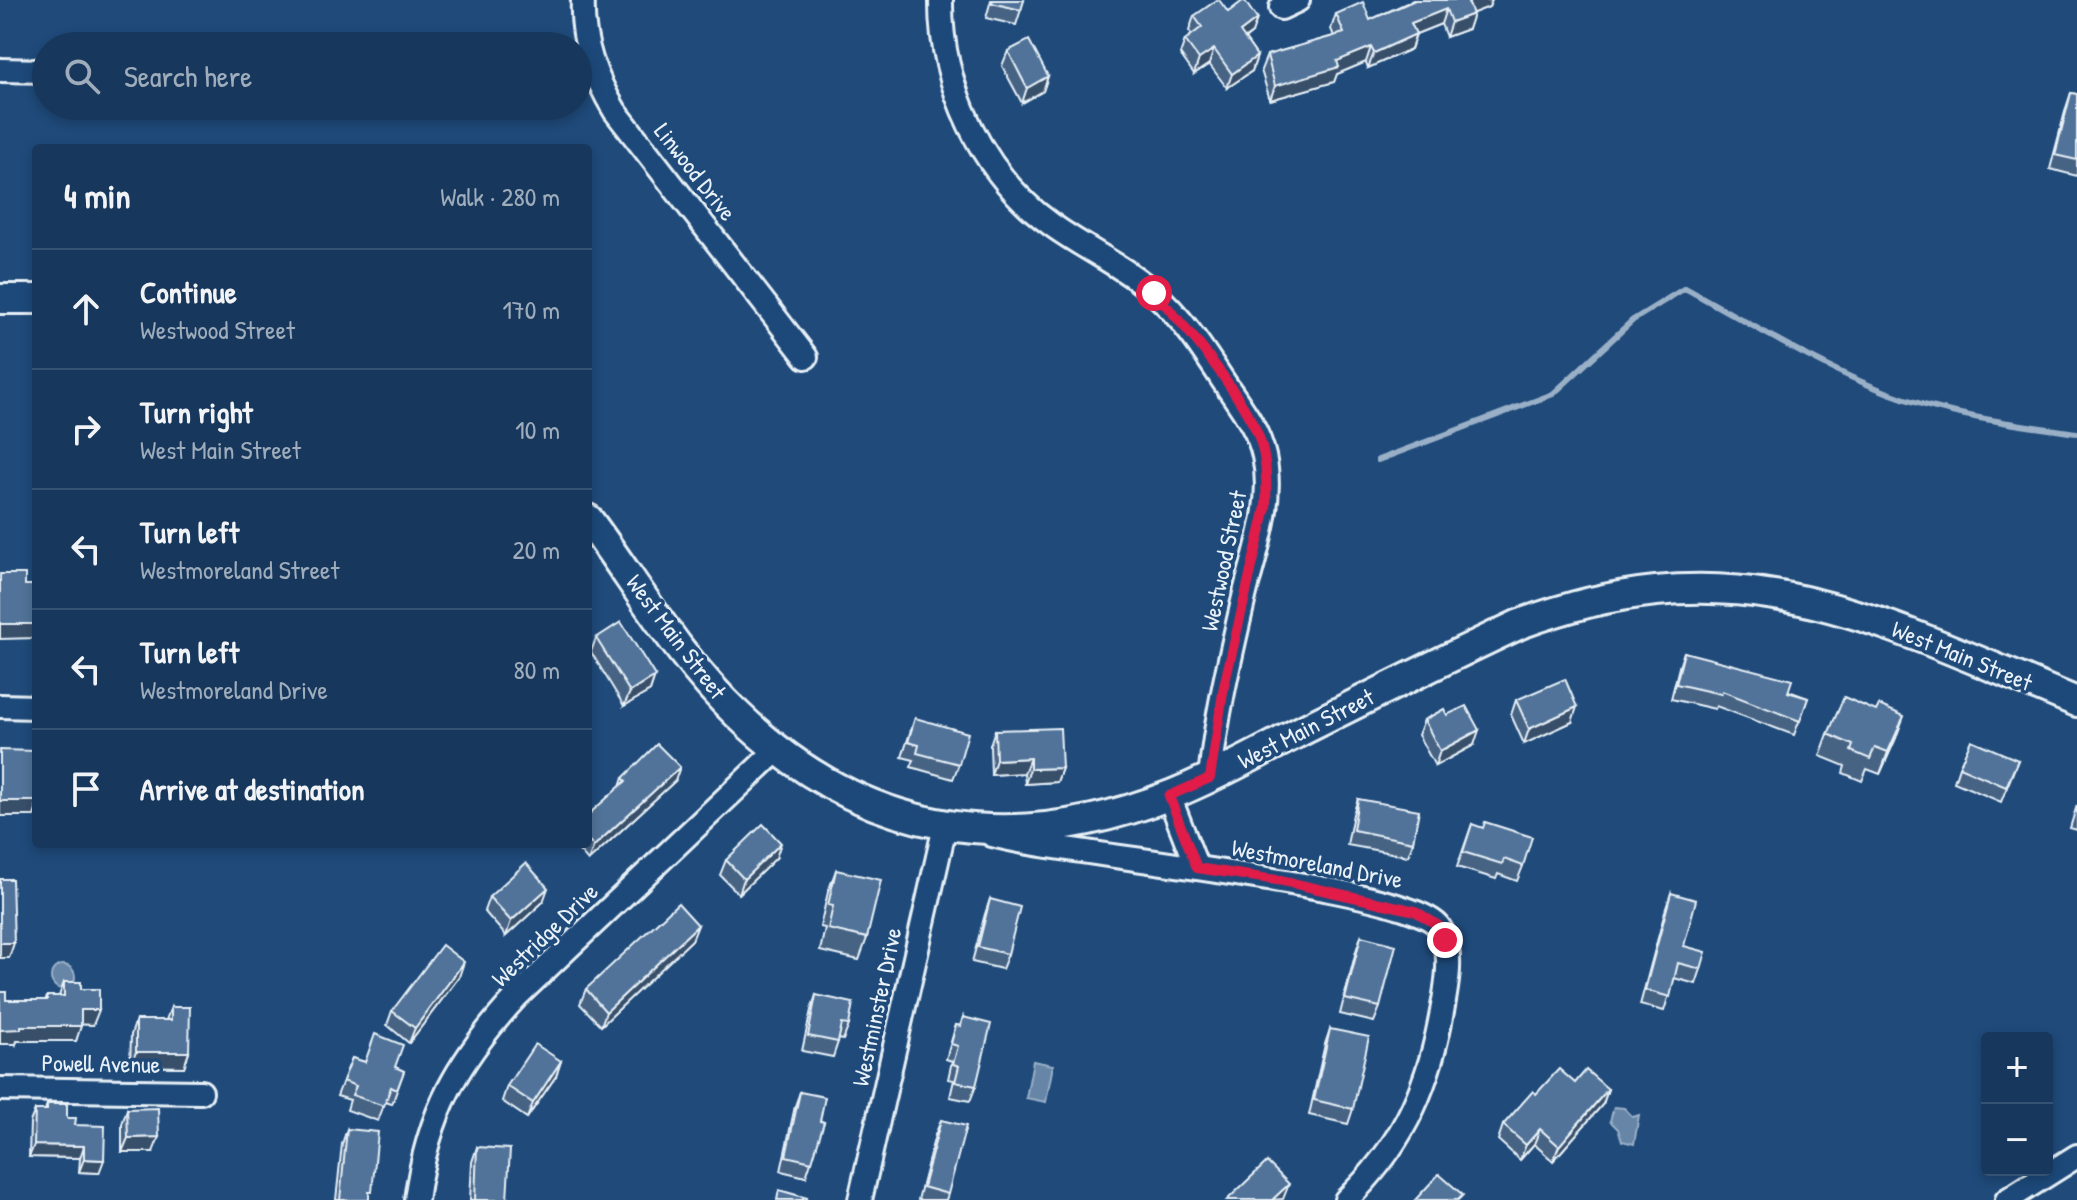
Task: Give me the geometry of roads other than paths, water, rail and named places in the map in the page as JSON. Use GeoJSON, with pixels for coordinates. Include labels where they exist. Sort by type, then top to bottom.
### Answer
{"type":"FeatureCollection","features":[{"type":"Feature","properties":{"kind":"main road"},"geometry":{"type":"LineString","coordinates":[[0,299],[32,299]]}},
{"type":"Feature","properties":{"kind":"main road","name":"West Main Street"},"geometry":{"type":"LineString","coordinates":[[592,525],[696,670],[738,715],[777,750],[854,798],[892,813],[975,831],[1068,823],[1169,796],[1520,624],[1582,603],[1675,588],[1757,590],[1837,608],[2077,702]]}},
{"type":"Feature","properties":{"kind":"street","name":"Linwood Drive"},"geometry":{"type":"LineString","coordinates":[[583,0],[586,32]]}},
{"type":"Feature","properties":{"kind":"street","name":"Westwood Street"},"geometry":{"type":"LineString","coordinates":[[941,0],[946,59],[957,95],[993,165],[1019,197],[1050,224],[1123,268],[1154,293],[1195,339],[1255,428],[1264,456],[1266,507],[1224,686],[1210,778]]}},
{"type":"Feature","properties":{"kind":"street","name":"Linwood Drive"},"geometry":{"type":"LineString","coordinates":[[592,55],[608,99],[806,357]]}},
{"type":"Feature","properties":{"kind":"street"},"geometry":{"type":"LineString","coordinates":[[0,70],[32,71]]}},
{"type":"Feature","properties":{"kind":"street"},"geometry":{"type":"LineString","coordinates":[[0,706],[32,707]]}},
{"type":"Feature","properties":{"kind":"street","name":"Westridge Drive"},"geometry":{"type":"LineString","coordinates":[[416,1200],[429,1134],[442,1098],[482,1034],[517,996],[777,750]]}},
{"type":"Feature","properties":{"kind":"street"},"geometry":{"type":"LineString","coordinates":[[1169,796],[1197,868]]}},
{"type":"Feature","properties":{"kind":"street","name":"Westminster Drive"},"geometry":{"type":"LineString","coordinates":[[860,1200],[945,826]]}},
{"type":"Feature","properties":{"kind":"street","name":"Westmoreland Drive"},"geometry":{"type":"LineString","coordinates":[[975,831],[1074,852],[1283,881],[1415,911],[1439,926],[1445,940],[1443,1004],[1423,1090],[1393,1149],[1346,1200]]}},
{"type":"Feature","properties":{"kind":"street","name":"Powell Avenue"},"geometry":{"type":"LineString","coordinates":[[0,1089],[201,1092]]}},
{"type":"Feature","properties":{"kind":"street"},"geometry":{"type":"LineString","coordinates":[[2007,1200],[2077,1156]]}},
{"type":"Feature","properties":{"kind":"water"},"geometry":{"type":"Polygon","coordinates":[[[63,965],[74,972],[75,977],[68,988],[63,989],[52,982],[51,977],[58,966],[63,965]]]}},
{"type":"Feature","properties":{"kind":"water"},"geometry":{"type":"Polygon","coordinates":[[[1033,1061],[1053,1065],[1046,1102],[1026,1098],[1033,1061]]]}},
{"type":"Feature","properties":{"kind":"water"},"geometry":{"type":"Polygon","coordinates":[[[1614,1107],[1624,1108],[1633,1117],[1639,1115],[1634,1144],[1622,1141],[1618,1129],[1610,1121],[1614,1107]]]}},
{"type":"Feature","properties":{"kind":"waterway"},"geometry":{"type":"LineString","coordinates":[[1378,460],[1553,394],[1633,320],[1685,288],[1809,357],[1886,392],[1956,413],[2077,433]]}}]}
